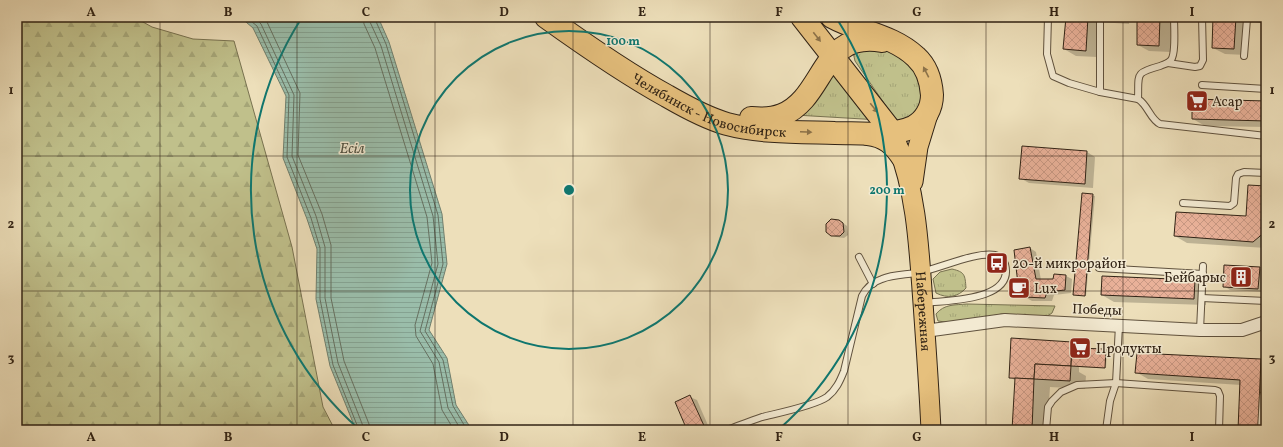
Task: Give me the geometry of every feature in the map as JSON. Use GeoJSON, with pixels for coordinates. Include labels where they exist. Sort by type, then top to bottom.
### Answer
{"type":"FeatureCollection","features":[{"type":"Feature","properties":{"kind":"highway","name":"Челябинск - Новосибирск"},"geometry":{"type":"LineString","coordinates":[[546,17],[647,85],[691,110],[731,125],[755,129],[793,132],[892,132],[904,130],[917,124],[925,117],[930,109]]}},
{"type":"Feature","properties":{"kind":"highway","name":"Челябинск - Новосибирск"},"geometry":{"type":"LineString","coordinates":[[554,17],[646,74],[694,101],[724,113],[744,118],[769,118],[786,112],[803,99],[833,56]]}},
{"type":"Feature","properties":{"kind":"highway"},"geometry":{"type":"LineString","coordinates":[[802,17],[892,132]]}},
{"type":"Feature","properties":{"kind":"highway"},"geometry":{"type":"LineString","coordinates":[[832,17],[901,46],[921,62],[928,74],[932,90],[930,109]]}},
{"type":"Feature","properties":{"kind":"highway"},"geometry":{"type":"LineString","coordinates":[[833,56],[846,46],[860,41],[877,40],[901,46]]}},
{"type":"Feature","properties":{"kind":"highway"},"geometry":{"type":"LineString","coordinates":[[854,83],[848,70],[847,59],[851,48],[860,41]]}},
{"type":"Feature","properties":{"kind":"highway"},"geometry":{"type":"LineString","coordinates":[[857,133],[878,136],[886,139],[896,148],[903,158]]}},
{"type":"Feature","properties":{"kind":"main road","name":"Набережная"},"geometry":{"type":"LineString","coordinates":[[912,193],[918,147],[930,109]]}},
{"type":"Feature","properties":{"kind":"main road","name":"Набережная"},"geometry":{"type":"LineString","coordinates":[[892,132],[903,158],[912,193],[921,272],[931,430]]}},
{"type":"Feature","properties":{"kind":"street","name":"Победы"},"geometry":{"type":"LineString","coordinates":[[925,331],[1005,320],[1200,330],[1242,330],[1266,322]]}},
{"type":"Feature","properties":{"kind":"street"},"geometry":{"type":"LineString","coordinates":[[1264,430],[1266,396]]}},
{"type":"Feature","properties":{"kind":"lane"},"geometry":{"type":"LineString","coordinates":[[1048,17],[1047,54],[1053,76],[1100,92],[1138,99],[1143,102],[1155,120],[1160,124],[1266,136]]}},
{"type":"Feature","properties":{"kind":"lane"},"geometry":{"type":"LineString","coordinates":[[1168,63],[1171,61],[1173,54],[1174,17]]}},
{"type":"Feature","properties":{"kind":"lane"},"geometry":{"type":"LineString","coordinates":[[1138,99],[1139,76],[1144,70],[1168,63],[1195,68],[1200,66],[1203,60],[1202,17]]}},
{"type":"Feature","properties":{"kind":"lane"},"geometry":{"type":"LineString","coordinates":[[1244,56],[1247,19],[1266,19]]}},
{"type":"Feature","properties":{"kind":"lane"},"geometry":{"type":"LineString","coordinates":[[1100,23],[1100,92]]}},
{"type":"Feature","properties":{"kind":"lane"},"geometry":{"type":"LineString","coordinates":[[1202,85],[1266,89]]}},
{"type":"Feature","properties":{"kind":"lane"},"geometry":{"type":"LineString","coordinates":[[1183,204],[1230,206],[1234,203],[1236,178],[1238,174],[1244,172],[1266,173]]}},
{"type":"Feature","properties":{"kind":"lane"},"geometry":{"type":"LineString","coordinates":[[726,430],[760,418],[815,403],[826,398],[840,382],[862,296],[864,292],[873,284],[886,277],[921,272],[975,256],[994,254],[1004,260],[1006,268],[1004,280],[1001,286],[977,297],[923,304]]}},
{"type":"Feature","properties":{"kind":"lane"},"geometry":{"type":"LineString","coordinates":[[859,257],[873,284]]}},
{"type":"Feature","properties":{"kind":"lane"},"geometry":{"type":"LineString","coordinates":[[1200,330],[1203,266]]}},
{"type":"Feature","properties":{"kind":"lane"},"geometry":{"type":"LineString","coordinates":[[1099,268],[1203,274]]}},
{"type":"Feature","properties":{"kind":"lane"},"geometry":{"type":"LineString","coordinates":[[1202,298],[1266,301]]}},
{"type":"Feature","properties":{"kind":"lane"},"geometry":{"type":"LineString","coordinates":[[1106,430],[1110,401],[1116,383],[1119,325]]}},
{"type":"Feature","properties":{"kind":"lane"},"geometry":{"type":"LineString","coordinates":[[1046,430],[1048,407],[1061,392],[1077,385],[1116,383],[1215,390],[1220,394],[1219,430]]}},
{"type":"Feature","properties":{"kind":"green space"},"geometry":{"type":"Polygon","coordinates":[[[17,17],[134,17],[152,27],[193,39],[234,41],[292,247],[323,407],[335,430],[17,430],[17,17]]]}},
{"type":"Feature","properties":{"kind":"green space"},"geometry":{"type":"Polygon","coordinates":[[[888,47],[918,73],[923,108],[903,124],[895,119],[855,61],[853,52],[888,47]]]}},
{"type":"Feature","properties":{"kind":"green space"},"geometry":{"type":"Polygon","coordinates":[[[836,63],[880,120],[795,115],[836,63]]]}},
{"type":"Feature","properties":{"kind":"green space"},"geometry":{"type":"Polygon","coordinates":[[[952,269],[960,271],[964,275],[966,288],[960,293],[952,296],[945,296],[936,293],[933,279],[940,272],[952,269]]]}},
{"type":"Feature","properties":{"kind":"green space"},"geometry":{"type":"Polygon","coordinates":[[[967,304],[1055,306],[1052,313],[1046,317],[1002,314],[953,323],[938,321],[936,314],[943,308],[967,304]]]}},
{"type":"Feature","properties":{"kind":"water","name":"Есіл"},"geometry":{"type":"Polygon","coordinates":[[[240,17],[378,17],[389,42],[442,214],[447,264],[429,330],[447,358],[456,405],[472,430],[356,430],[330,366],[316,299],[317,249],[283,158],[286,96],[253,28],[240,17]]]}},
{"type":"Feature","properties":{"kind":"building"},"geometry":{"type":"Polygon","coordinates":[[[1066,17],[1088,17],[1086,51],[1063,49],[1066,17]]]}},
{"type":"Feature","properties":{"kind":"building"},"geometry":{"type":"Polygon","coordinates":[[[1137,17],[1160,17],[1159,46],[1137,45],[1137,17]]]}},
{"type":"Feature","properties":{"kind":"building"},"geometry":{"type":"Polygon","coordinates":[[[1213,17],[1236,17],[1234,49],[1212,48],[1213,17]]]}},
{"type":"Feature","properties":{"kind":"building"},"geometry":{"type":"Polygon","coordinates":[[[1192,99],[1266,101],[1266,121],[1192,119],[1192,99]]]}},
{"type":"Feature","properties":{"kind":"building"},"geometry":{"type":"Polygon","coordinates":[[[1022,146],[1087,151],[1085,184],[1019,179],[1022,146]]]}},
{"type":"Feature","properties":{"kind":"building"},"geometry":{"type":"Polygon","coordinates":[[[1248,185],[1266,186],[1266,231],[1253,242],[1174,236],[1176,212],[1246,216],[1248,185]]]}},
{"type":"Feature","properties":{"kind":"building"},"geometry":{"type":"Polygon","coordinates":[[[1082,193],[1093,194],[1085,296],[1073,295],[1082,193]]]}},
{"type":"Feature","properties":{"kind":"building"},"geometry":{"type":"Polygon","coordinates":[[[831,219],[839,220],[843,223],[844,232],[840,236],[831,236],[826,232],[826,224],[831,219]]]}},
{"type":"Feature","properties":{"kind":"building"},"geometry":{"type":"Polygon","coordinates":[[[1030,247],[1036,279],[1053,279],[1054,274],[1066,275],[1065,290],[1047,292],[1045,298],[1024,297],[1025,290],[1018,284],[1014,250],[1030,247]]]}},
{"type":"Feature","properties":{"kind":"building","name":"Бейбарыс"},"geometry":{"type":"Polygon","coordinates":[[[1224,265],[1260,267],[1258,289],[1223,287],[1224,265]]]}},
{"type":"Feature","properties":{"kind":"building"},"geometry":{"type":"Polygon","coordinates":[[[1102,276],[1195,280],[1194,299],[1101,295],[1102,276]]]}},
{"type":"Feature","properties":{"kind":"building"},"geometry":{"type":"Polygon","coordinates":[[[1011,338],[1072,342],[1071,366],[1035,364],[1034,379],[1009,378],[1011,338]]]}},
{"type":"Feature","properties":{"kind":"building"},"geometry":{"type":"Polygon","coordinates":[[[1072,348],[1106,349],[1105,368],[1071,366],[1072,348]]]}},
{"type":"Feature","properties":{"kind":"building"},"geometry":{"type":"Polygon","coordinates":[[[1137,353],[1261,359],[1258,430],[1238,430],[1240,380],[1135,373],[1137,353]]]}},
{"type":"Feature","properties":{"kind":"building"},"geometry":{"type":"Polygon","coordinates":[[[1035,364],[1071,366],[1070,381],[1034,379],[1035,364]]]}},
{"type":"Feature","properties":{"kind":"building"},"geometry":{"type":"Polygon","coordinates":[[[1015,378],[1034,379],[1032,430],[1012,430],[1015,378]]]}},
{"type":"Feature","properties":{"kind":"building"},"geometry":{"type":"Polygon","coordinates":[[[690,395],[706,430],[687,430],[675,402],[690,395]]]}},
{"type":"Feature","properties":{"kind":"place","name":"Асар"},"geometry":{"type":"Point","coordinates":[1197,101]}},
{"type":"Feature","properties":{"kind":"place","name":"20-й микрорайон"},"geometry":{"type":"Point","coordinates":[997,263]}},
{"type":"Feature","properties":{"kind":"place","name":"Бейбарыс"},"geometry":{"type":"Point","coordinates":[1241,277]}},
{"type":"Feature","properties":{"kind":"place","name":"Lux"},"geometry":{"type":"Point","coordinates":[1019,288]}},
{"type":"Feature","properties":{"kind":"place","name":"Продукты"},"geometry":{"type":"Point","coordinates":[1080,348]}}]}
